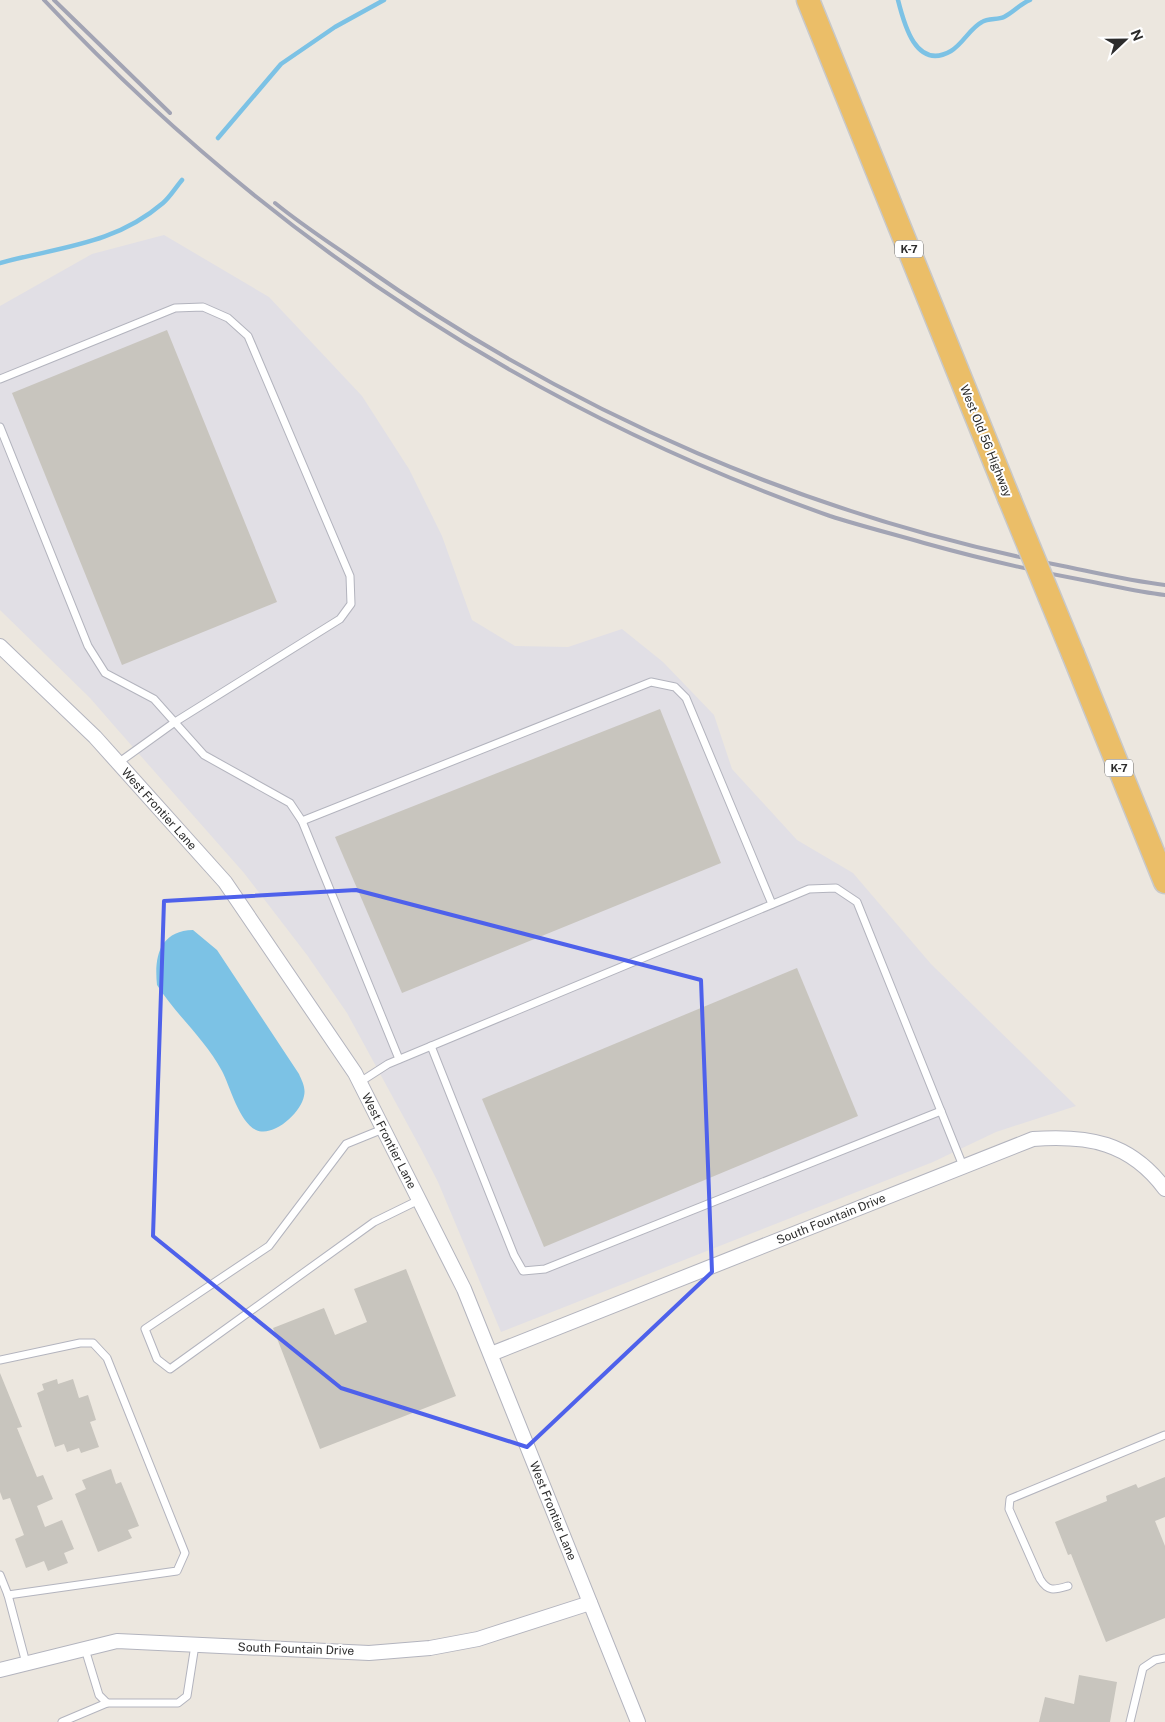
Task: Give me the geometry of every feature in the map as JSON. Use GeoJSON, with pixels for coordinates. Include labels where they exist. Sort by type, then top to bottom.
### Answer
{"type":"FeatureCollection","features":[{"type":"Feature","properties":{"kind":"highway","name":"West Old 56 Highway"},"geometry":{"type":"LineString","coordinates":[[808,0],[1165,882]]}},
{"type":"Feature","properties":{"kind":"street","name":"West Frontier Lane"},"geometry":{"type":"LineString","coordinates":[[0,646],[95,737],[225,882],[360,1082],[464,1289],[638,1722]]}},
{"type":"Feature","properties":{"kind":"street","name":"South Fountain Drive"},"geometry":{"type":"LineString","coordinates":[[491,1354],[1033,1139],[1068,1137],[1093,1140],[1120,1150],[1142,1164],[1165,1189]]}},
{"type":"Feature","properties":{"kind":"street","name":"South Fountain Drive"},"geometry":{"type":"LineString","coordinates":[[0,1670],[117,1641],[369,1652],[430,1648],[478,1639],[590,1603]]}},
{"type":"Feature","properties":{"kind":"lane"},"geometry":{"type":"LineString","coordinates":[[0,379],[175,308],[203,307],[228,318],[248,336],[350,576],[351,604],[340,619],[175,722],[118,763]]}},
{"type":"Feature","properties":{"kind":"lane"},"geometry":{"type":"LineString","coordinates":[[0,427],[88,646],[105,673],[154,699],[204,755],[290,803],[302,821],[399,1059]]}},
{"type":"Feature","properties":{"kind":"lane"},"geometry":{"type":"LineString","coordinates":[[302,821],[652,682],[675,688],[686,698],[772,904]]}},
{"type":"Feature","properties":{"kind":"lane"},"geometry":{"type":"LineString","coordinates":[[360,1082],[399,1059],[772,904],[809,889],[836,888],[857,902],[963,1166]]}},
{"type":"Feature","properties":{"kind":"lane"},"geometry":{"type":"LineString","coordinates":[[431,1046],[514,1255],[523,1271],[545,1270],[942,1111]]}},
{"type":"Feature","properties":{"kind":"lane"},"geometry":{"type":"LineString","coordinates":[[383,1129],[346,1144],[269,1246],[145,1329],[157,1359],[170,1369],[374,1222],[419,1200]]}},
{"type":"Feature","properties":{"kind":"lane"},"geometry":{"type":"LineString","coordinates":[[0,1360],[80,1343],[93,1343],[106,1358],[185,1553],[177,1571],[8,1595]]}},
{"type":"Feature","properties":{"kind":"lane"},"geometry":{"type":"LineString","coordinates":[[1068,1586],[1054,1590],[1046,1588],[1040,1579],[1009,1509],[1010,1499],[1165,1435]]}},
{"type":"Feature","properties":{"kind":"lane"},"geometry":{"type":"LineString","coordinates":[[0,1575],[8,1595],[26,1663]]}},
{"type":"Feature","properties":{"kind":"lane"},"geometry":{"type":"LineString","coordinates":[[62,1722],[107,1703],[178,1703],[187,1696],[195,1645]]}},
{"type":"Feature","properties":{"kind":"lane"},"geometry":{"type":"LineString","coordinates":[[85,1649],[99,1695],[107,1703]]}},
{"type":"Feature","properties":{"kind":"lane"},"geometry":{"type":"LineString","coordinates":[[1130,1722],[1143,1668],[1148,1664],[1165,1658]]}},
{"type":"Feature","properties":{"kind":"highlighted area"},"geometry":{"type":"Polygon","coordinates":[[[356,890],[701,980],[712,1272],[527,1447],[341,1388],[153,1236],[164,901],[356,890]]]}},
{"type":"Feature","properties":{"kind":"shaded area"},"geometry":{"type":"Polygon","coordinates":[[[164,235],[269,297],[362,396],[409,469],[442,536],[472,620],[515,646],[568,647],[622,629],[663,662],[714,715],[732,769],[797,840],[853,873],[931,964],[1076,1106],[996,1132],[933,1162],[501,1332],[438,1182],[347,1013],[307,955],[244,873],[90,698],[0,610],[0,306],[92,254],[164,235]]]}},
{"type":"Feature","properties":{"kind":"water"},"geometry":{"type":"Polygon","coordinates":[[[193,930],[217,950],[299,1074],[304,1090],[302,1103],[292,1116],[278,1127],[263,1132],[250,1126],[240,1112],[215,1059],[157,985],[158,955],[166,940],[182,931],[193,930]]]}},
{"type":"Feature","properties":{"kind":"building"},"geometry":{"type":"Polygon","coordinates":[[[167,330],[277,602],[122,665],[12,393],[167,330]]]}},
{"type":"Feature","properties":{"kind":"building"},"geometry":{"type":"Polygon","coordinates":[[[660,709],[721,863],[402,993],[335,837],[660,709]]]}},
{"type":"Feature","properties":{"kind":"building"},"geometry":{"type":"Polygon","coordinates":[[[797,968],[858,1116],[544,1247],[482,1099],[797,968]]]}},
{"type":"Feature","properties":{"kind":"building"},"geometry":{"type":"Polygon","coordinates":[[[406,1269],[456,1396],[320,1449],[273,1328],[324,1308],[335,1335],[367,1322],[354,1289],[406,1269]]]}},
{"type":"Feature","properties":{"kind":"building"},"geometry":{"type":"Polygon","coordinates":[[[0,1373],[22,1427],[17,1428],[37,1477],[43,1475],[53,1499],[37,1506],[45,1527],[62,1520],[74,1549],[64,1553],[68,1563],[48,1571],[44,1561],[26,1568],[15,1539],[24,1535],[10,1498],[3,1500],[0,1492],[0,1373]]]}},
{"type":"Feature","properties":{"kind":"building"},"geometry":{"type":"Polygon","coordinates":[[[57,1379],[58,1384],[73,1379],[79,1398],[88,1395],[96,1420],[90,1422],[99,1447],[81,1453],[79,1448],[67,1452],[64,1444],[55,1447],[37,1393],[44,1390],[42,1384],[57,1379]]]}},
{"type":"Feature","properties":{"kind":"building"},"geometry":{"type":"Polygon","coordinates":[[[111,1469],[116,1484],[121,1482],[139,1526],[128,1530],[132,1538],[98,1552],[75,1494],[86,1489],[82,1480],[111,1469]]]}},
{"type":"Feature","properties":{"kind":"building"},"geometry":{"type":"Polygon","coordinates":[[[1165,1477],[1165,1517],[1155,1521],[1165,1546],[1165,1618],[1106,1642],[1071,1554],[1068,1555],[1055,1522],[1107,1501],[1106,1496],[1136,1484],[1138,1488],[1165,1477]]]}},
{"type":"Feature","properties":{"kind":"building"},"geometry":{"type":"Polygon","coordinates":[[[1079,1675],[1117,1682],[1110,1722],[1039,1722],[1045,1697],[1074,1704],[1079,1675]]]}},
{"type":"Feature","properties":{"kind":"waterway"},"geometry":{"type":"LineString","coordinates":[[218,138],[281,64],[335,27],[384,0]]}},
{"type":"Feature","properties":{"kind":"waterway"},"geometry":{"type":"LineString","coordinates":[[898,0],[908,32],[914,42],[920,50],[929,55],[939,56],[955,48],[982,22],[1004,17],[1030,0]]}},
{"type":"Feature","properties":{"kind":"waterway"},"geometry":{"type":"LineString","coordinates":[[0,263],[85,243],[125,228],[163,203],[182,180]]}},
{"type":"Feature","properties":{"kind":"railway"},"geometry":{"type":"LineString","coordinates":[[44,0],[129,85],[217,164],[309,238],[406,306],[506,367],[610,423],[718,473],[842,520],[944,549],[1006,564],[1126,589],[1165,595]]}},
{"type":"Feature","properties":{"kind":"railway"},"geometry":{"type":"LineString","coordinates":[[54,0],[170,113]]}},
{"type":"Feature","properties":{"kind":"railway"},"geometry":{"type":"LineString","coordinates":[[275,203],[296,220],[443,319],[526,368],[610,413],[697,453],[786,489],[877,519],[969,545],[1101,574],[1165,585]]}}]}
